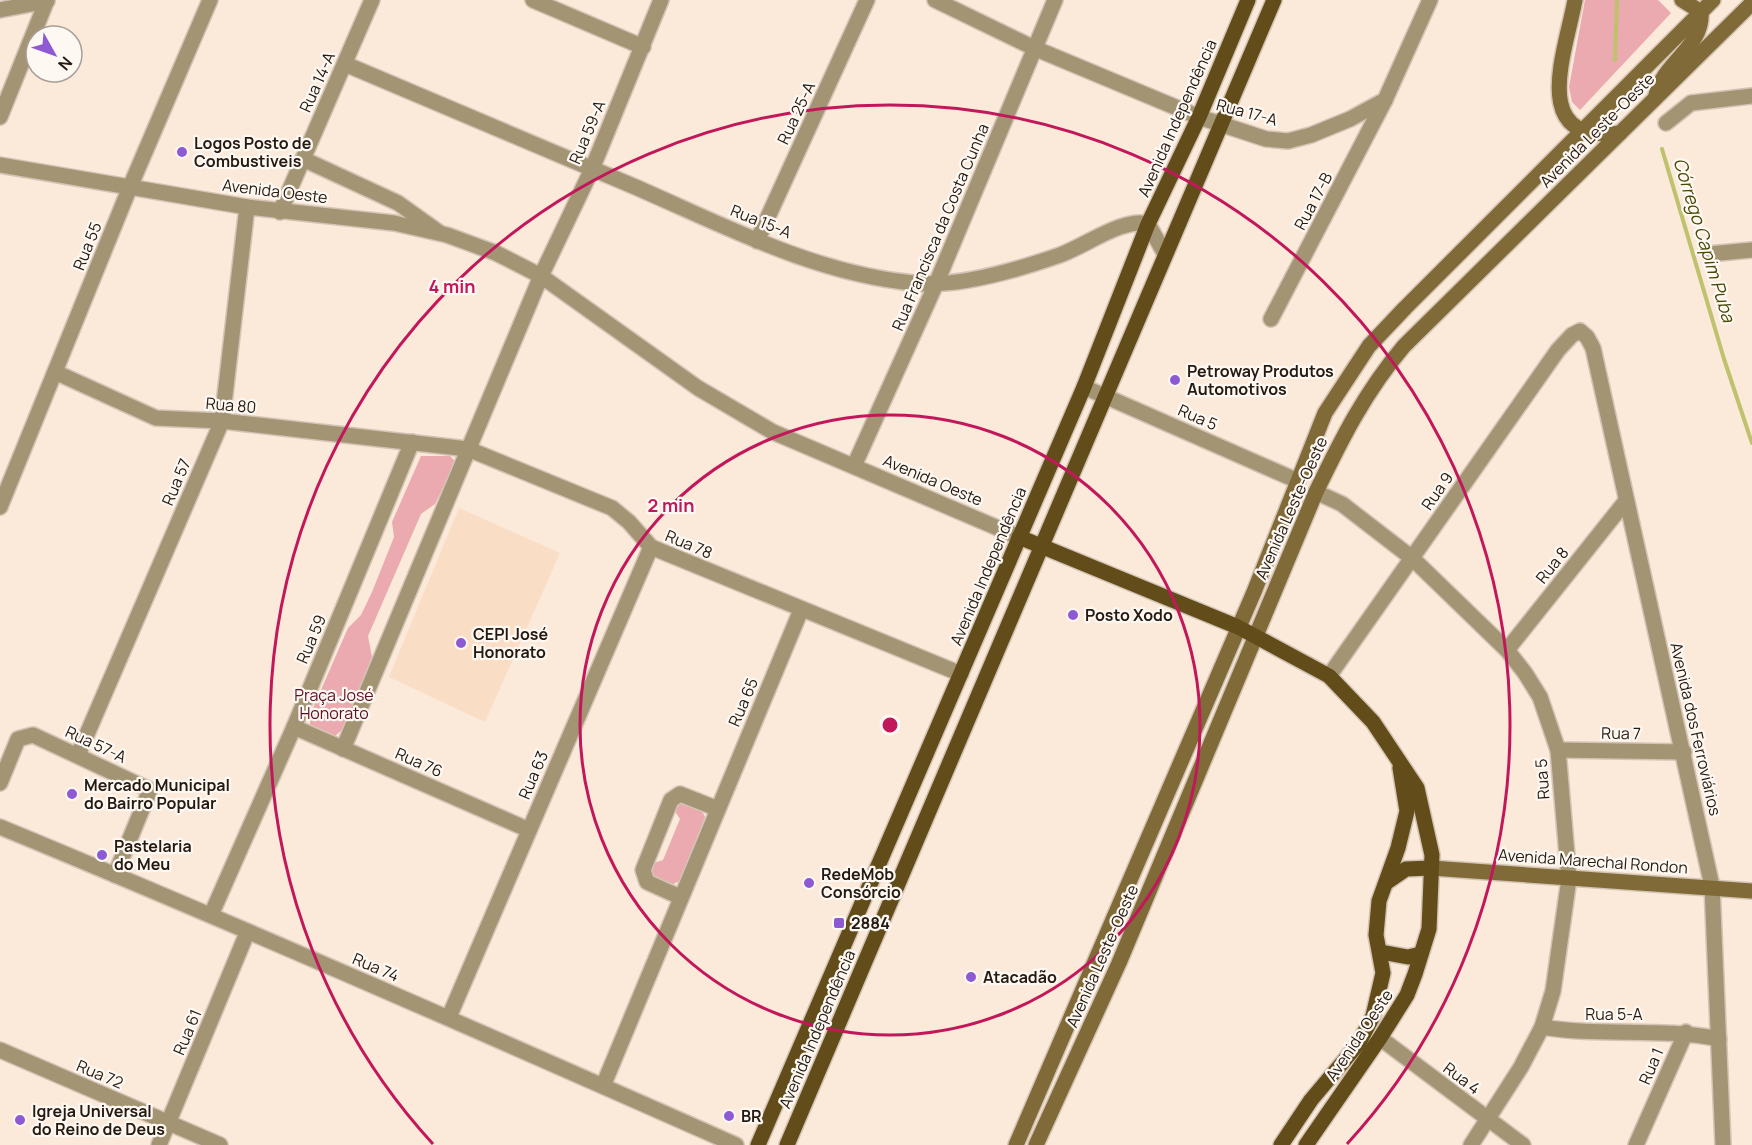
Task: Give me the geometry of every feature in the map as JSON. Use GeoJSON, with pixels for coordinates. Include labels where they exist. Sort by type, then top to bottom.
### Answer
{"type":"FeatureCollection","features":[{"type":"Feature","properties":{"kind":"main road","name":"Avenida Independência"},"geometry":{"type":"LineString","coordinates":[[758,1145],[1084,387],[1148,224],[1199,117],[1248,0]]}},
{"type":"Feature","properties":{"kind":"main road","name":"Avenida Independência"},"geometry":{"type":"LineString","coordinates":[[787,1145],[1104,395],[1274,0]]}},
{"type":"Feature","properties":{"kind":"main road"},"geometry":{"type":"LineString","coordinates":[[1575,0],[1559,104],[1564,116],[1581,132],[1593,135],[1620,133]]}},
{"type":"Feature","properties":{"kind":"main road"},"geometry":{"type":"LineString","coordinates":[[1655,98],[1661,77],[1701,30],[1701,12],[1682,0]]}},
{"type":"Feature","properties":{"kind":"main road","name":"Avenida Leste-Oeste"},"geometry":{"type":"LineString","coordinates":[[1016,1145],[1238,627],[1325,413],[1369,346],[1713,0]]}},
{"type":"Feature","properties":{"kind":"main road","name":"Avenida Leste-Oeste"},"geometry":{"type":"LineString","coordinates":[[1036,1145],[1119,963],[1316,492],[1357,409],[1404,346],[1752,3]]}},
{"type":"Feature","properties":{"kind":"main road","name":"Avenida Oeste"},"geometry":{"type":"LineString","coordinates":[[1019,537],[1238,627],[1329,676],[1373,722],[1417,788],[1432,855],[1429,929],[1407,994],[1380,1038],[1306,1145]]}},
{"type":"Feature","properties":{"kind":"main road","name":"Avenida Oeste"},"geometry":{"type":"LineString","coordinates":[[1281,1145],[1311,1100],[1359,1043],[1373,1016],[1383,974],[1381,952],[1376,935],[1379,901],[1387,882],[1407,811],[1400,765]]}},
{"type":"Feature","properties":{"kind":"main road"},"geometry":{"type":"LineString","coordinates":[[1387,882],[1406,869],[1431,868]]}},
{"type":"Feature","properties":{"kind":"main road","name":"Avenida Marechal Rondon"},"geometry":{"type":"LineString","coordinates":[[1431,868],[1569,879],[1712,886],[1752,891]]}},
{"type":"Feature","properties":{"kind":"main road"},"geometry":{"type":"LineString","coordinates":[[1381,952],[1408,957],[1421,954]]}},
{"type":"Feature","properties":{"kind":"street"},"geometry":{"type":"LineString","coordinates":[[0,10],[47,0]]}},
{"type":"Feature","properties":{"kind":"street"},"geometry":{"type":"LineString","coordinates":[[0,117],[47,0]]}},
{"type":"Feature","properties":{"kind":"street","name":"Rua 55"},"geometry":{"type":"LineString","coordinates":[[0,507],[130,187],[210,0]]}},
{"type":"Feature","properties":{"kind":"street","name":"Rua 14-A"},"geometry":{"type":"LineString","coordinates":[[280,212],[372,0]]}},
{"type":"Feature","properties":{"kind":"street"},"geometry":{"type":"LineString","coordinates":[[533,0],[642,47]]}},
{"type":"Feature","properties":{"kind":"street","name":"Rua 59-A"},"geometry":{"type":"LineString","coordinates":[[542,276],[592,169],[661,0]]}},
{"type":"Feature","properties":{"kind":"street","name":"Rua 25-A"},"geometry":{"type":"LineString","coordinates":[[758,241],[867,0]]}},
{"type":"Feature","properties":{"kind":"street","name":"Rua 17-A"},"geometry":{"type":"LineString","coordinates":[[935,0],[1034,48],[1199,117],[1266,139],[1288,141],[1340,123],[1385,100]]}},
{"type":"Feature","properties":{"kind":"street","name":"Rua Francisca da Costa Cunha"},"geometry":{"type":"LineString","coordinates":[[854,466],[936,284],[1055,0]]}},
{"type":"Feature","properties":{"kind":"street"},"geometry":{"type":"LineString","coordinates":[[1385,100],[1430,0]]}},
{"type":"Feature","properties":{"kind":"street","name":"Rua 15-A"},"geometry":{"type":"LineString","coordinates":[[345,64],[758,241],[844,271],[914,283],[936,284],[986,275],[1059,255],[1091,243],[1116,227],[1141,222],[1148,224]]}},
{"type":"Feature","properties":{"kind":"street"},"geometry":{"type":"LineString","coordinates":[[1666,123],[1690,103],[1752,96]]}},
{"type":"Feature","properties":{"kind":"street","name":"Rua 17-B"},"geometry":{"type":"LineString","coordinates":[[1271,319],[1385,100]]}},
{"type":"Feature","properties":{"kind":"street","name":"Avenida Oeste"},"geometry":{"type":"LineString","coordinates":[[303,159],[398,203],[440,233]]}},
{"type":"Feature","properties":{"kind":"street","name":"Avenida Oeste"},"geometry":{"type":"LineString","coordinates":[[0,165],[280,212],[394,223],[440,233],[496,253],[542,276],[698,388],[773,432],[1019,537]]}},
{"type":"Feature","properties":{"kind":"street","name":"Rua 57"},"geometry":{"type":"LineString","coordinates":[[78,755],[222,422],[247,207]]}},
{"type":"Feature","properties":{"kind":"street"},"geometry":{"type":"LineString","coordinates":[[1148,224],[1165,254]]}},
{"type":"Feature","properties":{"kind":"street"},"geometry":{"type":"LineString","coordinates":[[1709,254],[1752,250]]}},
{"type":"Feature","properties":{"kind":"street"},"geometry":{"type":"LineString","coordinates":[[343,749],[542,276]]}},
{"type":"Feature","properties":{"kind":"street","name":"Avenida dos Ferroviários"},"geometry":{"type":"LineString","coordinates":[[1580,331],[1587,337],[1593,348],[1625,502],[1684,752],[1712,886],[1723,1145]]}},
{"type":"Feature","properties":{"kind":"street","name":"Rua 9"},"geometry":{"type":"LineString","coordinates":[[1329,676],[1558,350],[1572,335],[1580,331]]}},
{"type":"Feature","properties":{"kind":"street","name":"Rua 80"},"geometry":{"type":"LineString","coordinates":[[56,372],[156,418],[222,422],[412,442]]}},
{"type":"Feature","properties":{"kind":"street","name":"Rua 5"},"geometry":{"type":"LineString","coordinates":[[1084,387],[1298,481]]}},
{"type":"Feature","properties":{"kind":"street","name":"Rua 78"},"geometry":{"type":"LineString","coordinates":[[412,442],[468,449],[612,508],[629,522],[651,547],[961,674]]}},
{"type":"Feature","properties":{"kind":"street","name":"Rua 59"},"geometry":{"type":"LineString","coordinates":[[211,915],[294,727],[412,442]]}},
{"type":"Feature","properties":{"kind":"street","name":"Rua 5"},"geometry":{"type":"LineString","coordinates":[[1316,492],[1342,504],[1412,558],[1507,650],[1526,673],[1540,697],[1558,750],[1569,879],[1553,991],[1542,1027],[1488,1121],[1471,1145]]}},
{"type":"Feature","properties":{"kind":"street","name":"Rua 8"},"geometry":{"type":"LineString","coordinates":[[1507,650],[1625,502]]}},
{"type":"Feature","properties":{"kind":"street","name":"Rua 63"},"geometry":{"type":"LineString","coordinates":[[448,1017],[651,547]]}},
{"type":"Feature","properties":{"kind":"street","name":"Rua 65"},"geometry":{"type":"LineString","coordinates":[[603,1086],[801,610]]}},
{"type":"Feature","properties":{"kind":"street","name":"Rua 76"},"geometry":{"type":"LineString","coordinates":[[294,727],[529,830]]}},
{"type":"Feature","properties":{"kind":"street","name":"Rua 57-A"},"geometry":{"type":"LineString","coordinates":[[0,783],[18,739],[33,735],[150,790],[115,875]]}},
{"type":"Feature","properties":{"kind":"street","name":"Rua 7"},"geometry":{"type":"LineString","coordinates":[[1558,750],[1684,752]]}},
{"type":"Feature","properties":{"kind":"street"},"geometry":{"type":"LineString","coordinates":[[680,897],[647,882],[643,870],[671,800],[680,794],[718,809]]}},
{"type":"Feature","properties":{"kind":"street","name":"Rua 74"},"geometry":{"type":"LineString","coordinates":[[0,827],[448,1017],[736,1145]]}},
{"type":"Feature","properties":{"kind":"street","name":"Rua 61"},"geometry":{"type":"LineString","coordinates":[[159,1145],[247,933]]}},
{"type":"Feature","properties":{"kind":"street","name":"Rua 5-A"},"geometry":{"type":"LineString","coordinates":[[1542,1027],[1571,1032],[1686,1032]]}},
{"type":"Feature","properties":{"kind":"street"},"geometry":{"type":"LineString","coordinates":[[1686,1032],[1719,1039]]}},
{"type":"Feature","properties":{"kind":"street","name":"Rua 1"},"geometry":{"type":"LineString","coordinates":[[1636,1145],[1686,1032]]}},
{"type":"Feature","properties":{"kind":"street","name":"Rua 4"},"geometry":{"type":"LineString","coordinates":[[1380,1038],[1523,1145]]}},
{"type":"Feature","properties":{"kind":"street","name":"Rua 72"},"geometry":{"type":"LineString","coordinates":[[0,1050],[220,1145]]}},
{"type":"Feature","properties":{"kind":"shaded area","name":"CEPI José Honorato"},"geometry":{"type":"Polygon","coordinates":[[[459,508],[560,553],[485,722],[389,677],[459,508]]]}},
{"type":"Feature","properties":{"kind":"green space"},"geometry":{"type":"Polygon","coordinates":[[[1585,0],[1658,0],[1671,13],[1580,110],[1572,102],[1569,87],[1585,0]]]}},
{"type":"Feature","properties":{"kind":"green space","name":"Praça José Honorato"},"geometry":{"type":"Polygon","coordinates":[[[421,456],[450,456],[456,462],[435,504],[421,514],[368,636],[372,657],[343,729],[335,736],[310,726],[310,715],[348,628],[361,615],[372,592],[394,537],[392,522],[421,456]]]}},
{"type":"Feature","properties":{"kind":"green space"},"geometry":{"type":"Polygon","coordinates":[[[682,801],[701,809],[705,817],[680,881],[673,884],[654,877],[650,869],[653,863],[663,860],[680,819],[674,810],[677,803],[682,801]]]}},
{"type":"Feature","properties":{"kind":"waterway","name":"Córrego Capim Puba"},"geometry":{"type":"LineString","coordinates":[[1615,60],[1617,0]]}},
{"type":"Feature","properties":{"kind":"waterway","name":"Córrego Capim Puba"},"geometry":{"type":"LineString","coordinates":[[1662,149],[1724,359],[1752,443]]}},
{"type":"Feature","properties":{"kind":"place","name":"Logos Posto de Combustiveis"},"geometry":{"type":"Point","coordinates":[182,152]}},
{"type":"Feature","properties":{"kind":"place","name":"Petroway Produtos Automotivos"},"geometry":{"type":"Point","coordinates":[1175,380]}},
{"type":"Feature","properties":{"kind":"place","name":"Posto Xodo"},"geometry":{"type":"Point","coordinates":[1073,615]}},
{"type":"Feature","properties":{"kind":"place","name":"CEPI José Honorato"},"geometry":{"type":"Point","coordinates":[461,643]}},
{"type":"Feature","properties":{"kind":"place","name":"Mercado Municipal do Bairro Popular"},"geometry":{"type":"Point","coordinates":[72,794]}},
{"type":"Feature","properties":{"kind":"place","name":"Pastelaria do Meu"},"geometry":{"type":"Point","coordinates":[102,855]}},
{"type":"Feature","properties":{"kind":"place","name":"RedeMob Consórcio"},"geometry":{"type":"Point","coordinates":[809,883]}},
{"type":"Feature","properties":{"kind":"place","name":"2884"},"geometry":{"type":"Point","coordinates":[839,923]}},
{"type":"Feature","properties":{"kind":"place","name":"Atacadão"},"geometry":{"type":"Point","coordinates":[971,977]}},
{"type":"Feature","properties":{"kind":"place","name":"BR"},"geometry":{"type":"Point","coordinates":[729,1116]}},
{"type":"Feature","properties":{"kind":"place","name":"Igreja Universal do Reino de Deus"},"geometry":{"type":"Point","coordinates":[20,1120]}}]}
